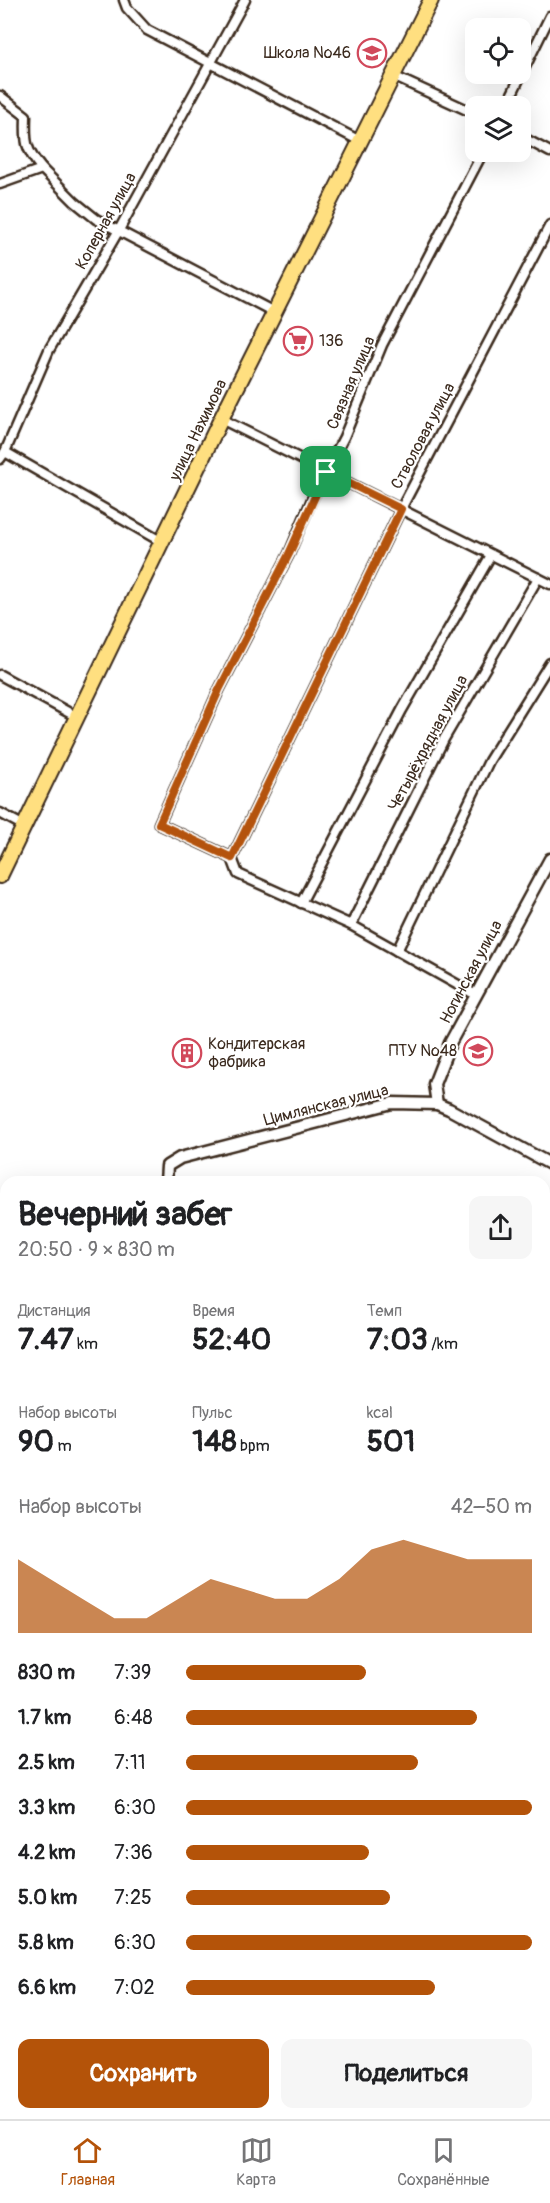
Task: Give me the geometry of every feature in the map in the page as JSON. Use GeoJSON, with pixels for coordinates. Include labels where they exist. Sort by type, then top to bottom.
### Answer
{"type":"FeatureCollection","features":[{"type":"Feature","properties":{"kind":"main road","name":"улица Нахимова"},"geometry":{"type":"LineString","coordinates":[[0,876],[221,419],[431,0]]}},
{"type":"Feature","properties":{"kind":"street"},"geometry":{"type":"LineString","coordinates":[[124,0],[147,30],[208,64],[360,141]]}},
{"type":"Feature","properties":{"kind":"street","name":"Коперная улица"},"geometry":{"type":"LineString","coordinates":[[3,455],[49,350],[245,0]]}},
{"type":"Feature","properties":{"kind":"street"},"geometry":{"type":"LineString","coordinates":[[511,96],[550,16]]}},
{"type":"Feature","properties":{"kind":"street"},"geometry":{"type":"LineString","coordinates":[[393,76],[465,109]]}},
{"type":"Feature","properties":{"kind":"street"},"geometry":{"type":"LineString","coordinates":[[0,96],[26,116],[25,140],[28,150],[42,169],[96,219],[274,312]]}},
{"type":"Feature","properties":{"kind":"street"},"geometry":{"type":"LineString","coordinates":[[531,142],[550,152]]}},
{"type":"Feature","properties":{"kind":"street","name":"Связная улица"},"geometry":{"type":"LineString","coordinates":[[232,858],[159,824],[219,690],[289,554],[344,437],[382,345],[478,162]]}},
{"type":"Feature","properties":{"kind":"street"},"geometry":{"type":"LineString","coordinates":[[0,184],[42,169]]}},
{"type":"Feature","properties":{"kind":"street","name":"Стволовая улица"},"geometry":{"type":"LineString","coordinates":[[232,858],[401,509],[550,225]]}},
{"type":"Feature","properties":{"kind":"street"},"geometry":{"type":"LineString","coordinates":[[221,419],[550,584]]}},
{"type":"Feature","properties":{"kind":"street"},"geometry":{"type":"LineString","coordinates":[[3,455],[162,542]]}},
{"type":"Feature","properties":{"kind":"street"},"geometry":{"type":"LineString","coordinates":[[301,903],[402,710],[491,555]]}},
{"type":"Feature","properties":{"kind":"street","name":"Четырёхрядная улица"},"geometry":{"type":"LineString","coordinates":[[351,926],[444,739],[538,578]]}},
{"type":"Feature","properties":{"kind":"street"},"geometry":{"type":"LineString","coordinates":[[397,951],[489,760],[550,663]]}},
{"type":"Feature","properties":{"kind":"street"},"geometry":{"type":"LineString","coordinates":[[0,675],[77,717]]}},
{"type":"Feature","properties":{"kind":"street"},"geometry":{"type":"LineString","coordinates":[[0,813],[24,826]]}},
{"type":"Feature","properties":{"kind":"street"},"geometry":{"type":"LineString","coordinates":[[232,858],[238,874],[351,926],[476,994]]}},
{"type":"Feature","properties":{"kind":"street","name":"Ногинская улица"},"geometry":{"type":"LineString","coordinates":[[436,1104],[434,1084],[450,1043],[550,859]]}},
{"type":"Feature","properties":{"kind":"street","name":"Цимлянская улица"},"geometry":{"type":"LineString","coordinates":[[165,1176],[165,1171],[170,1163],[180,1158],[374,1107],[409,1102],[436,1104],[550,1164]]}},
{"type":"Feature","properties":{"kind":"place","name":"Школа №46"},"geometry":{"type":"Point","coordinates":[372,53]}},
{"type":"Feature","properties":{"kind":"place","name":"136"},"geometry":{"type":"Point","coordinates":[298,341]}},
{"type":"Feature","properties":{"kind":"place","name":"ПТУ №48"},"geometry":{"type":"Point","coordinates":[478,1051]}},
{"type":"Feature","properties":{"kind":"place","name":"Кондитерская фабрика"},"geometry":{"type":"Point","coordinates":[187,1053]}},
{"type":"Feature","properties":{"kind":"route"},"geometry":{"type":"LineString","coordinates":[[326,472],[401,509],[232,858],[159,824],[219,690],[289,554],[326,472]]}}]}
